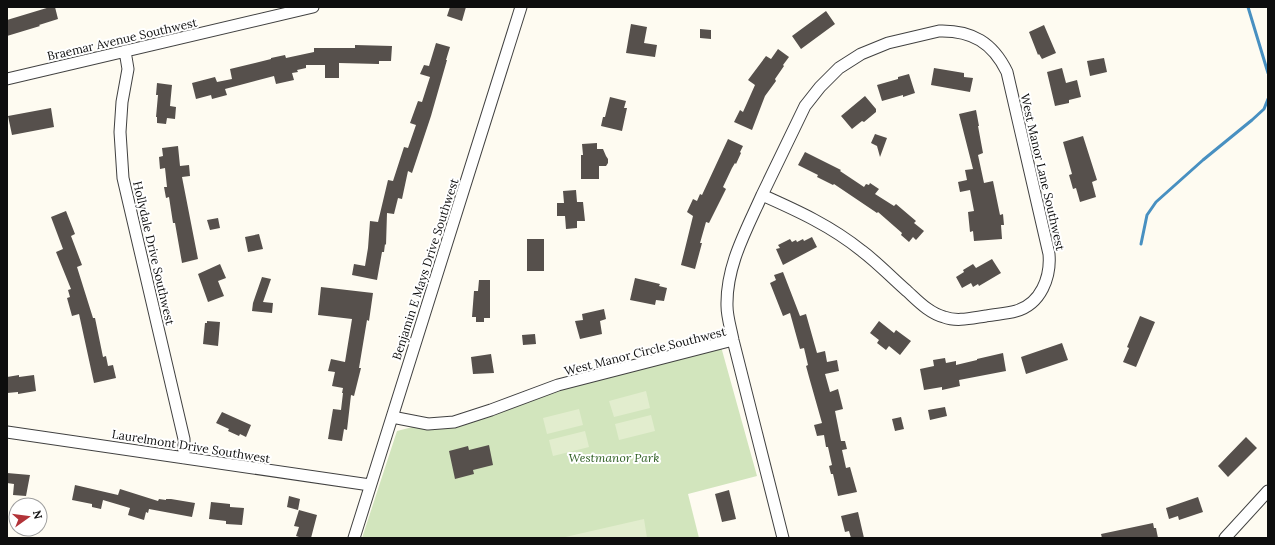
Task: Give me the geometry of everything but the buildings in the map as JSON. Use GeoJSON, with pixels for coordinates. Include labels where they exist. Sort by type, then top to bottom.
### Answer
{"type":"FeatureCollection","features":[{"type":"Feature","properties":{"kind":"street","name":"Braemar Avenue Southwest"},"geometry":{"type":"LineString","coordinates":[[7,79],[313,7]]}},
{"type":"Feature","properties":{"kind":"street","name":"Benjamin E Mays Drive Southwest"},"geometry":{"type":"LineString","coordinates":[[354,538],[521,7]]}},
{"type":"Feature","properties":{"kind":"street","name":"West Manor Lane Southwest"},"geometry":{"type":"LineString","coordinates":[[733,340],[727,308],[729,278],[735,257],[762,195],[806,106],[820,87],[839,68],[861,54],[888,43],[939,32],[951,31],[965,33],[979,39],[991,48],[1001,60],[1007,72],[1050,266],[1047,279],[1042,290],[1027,306],[1016,311],[963,319],[944,318],[926,308],[863,251],[838,232],[812,217],[762,195]]}},
{"type":"Feature","properties":{"kind":"street","name":"Hollydale Drive Southwest"},"geometry":{"type":"LineString","coordinates":[[125,51],[128,69],[122,102],[120,132],[123,178],[184,439],[184,458]]}},
{"type":"Feature","properties":{"kind":"street","name":"West Manor Circle Southwest"},"geometry":{"type":"LineString","coordinates":[[392,418],[428,424],[454,422],[558,385],[733,340],[783,538]]}},
{"type":"Feature","properties":{"kind":"street","name":"Laurelmont Drive Southwest"},"geometry":{"type":"LineString","coordinates":[[7,432],[370,485]]}},
{"type":"Feature","properties":{"kind":"street"},"geometry":{"type":"LineString","coordinates":[[1225,538],[1268,491]]}},
{"type":"Feature","properties":{"kind":"green space","name":"Westmanor Park"},"geometry":{"type":"Polygon","coordinates":[[[720,343],[757,476],[688,494],[699,538],[362,538],[397,431],[720,343]]]}},
{"type":"Feature","properties":{"kind":"green space"},"geometry":{"type":"Polygon","coordinates":[[[646,391],[650,408],[614,417],[609,401],[646,391]]]}},
{"type":"Feature","properties":{"kind":"green space"},"geometry":{"type":"Polygon","coordinates":[[[579,409],[583,425],[547,434],[543,418],[579,409]]]}},
{"type":"Feature","properties":{"kind":"green space"},"geometry":{"type":"Polygon","coordinates":[[[651,415],[655,431],[619,440],[615,424],[651,415]]]}},
{"type":"Feature","properties":{"kind":"green space"},"geometry":{"type":"Polygon","coordinates":[[[585,431],[589,447],[553,456],[549,440],[585,431]]]}},
{"type":"Feature","properties":{"kind":"green space"},"geometry":{"type":"Polygon","coordinates":[[[644,519],[647,538],[561,538],[644,519]]]}},
{"type":"Feature","properties":{"kind":"waterway"},"geometry":{"type":"LineString","coordinates":[[1248,7],[1268,73]]}},
{"type":"Feature","properties":{"kind":"waterway"},"geometry":{"type":"LineString","coordinates":[[1141,244],[1147,215],[1156,202],[1264,109],[1268,99]]}}]}
